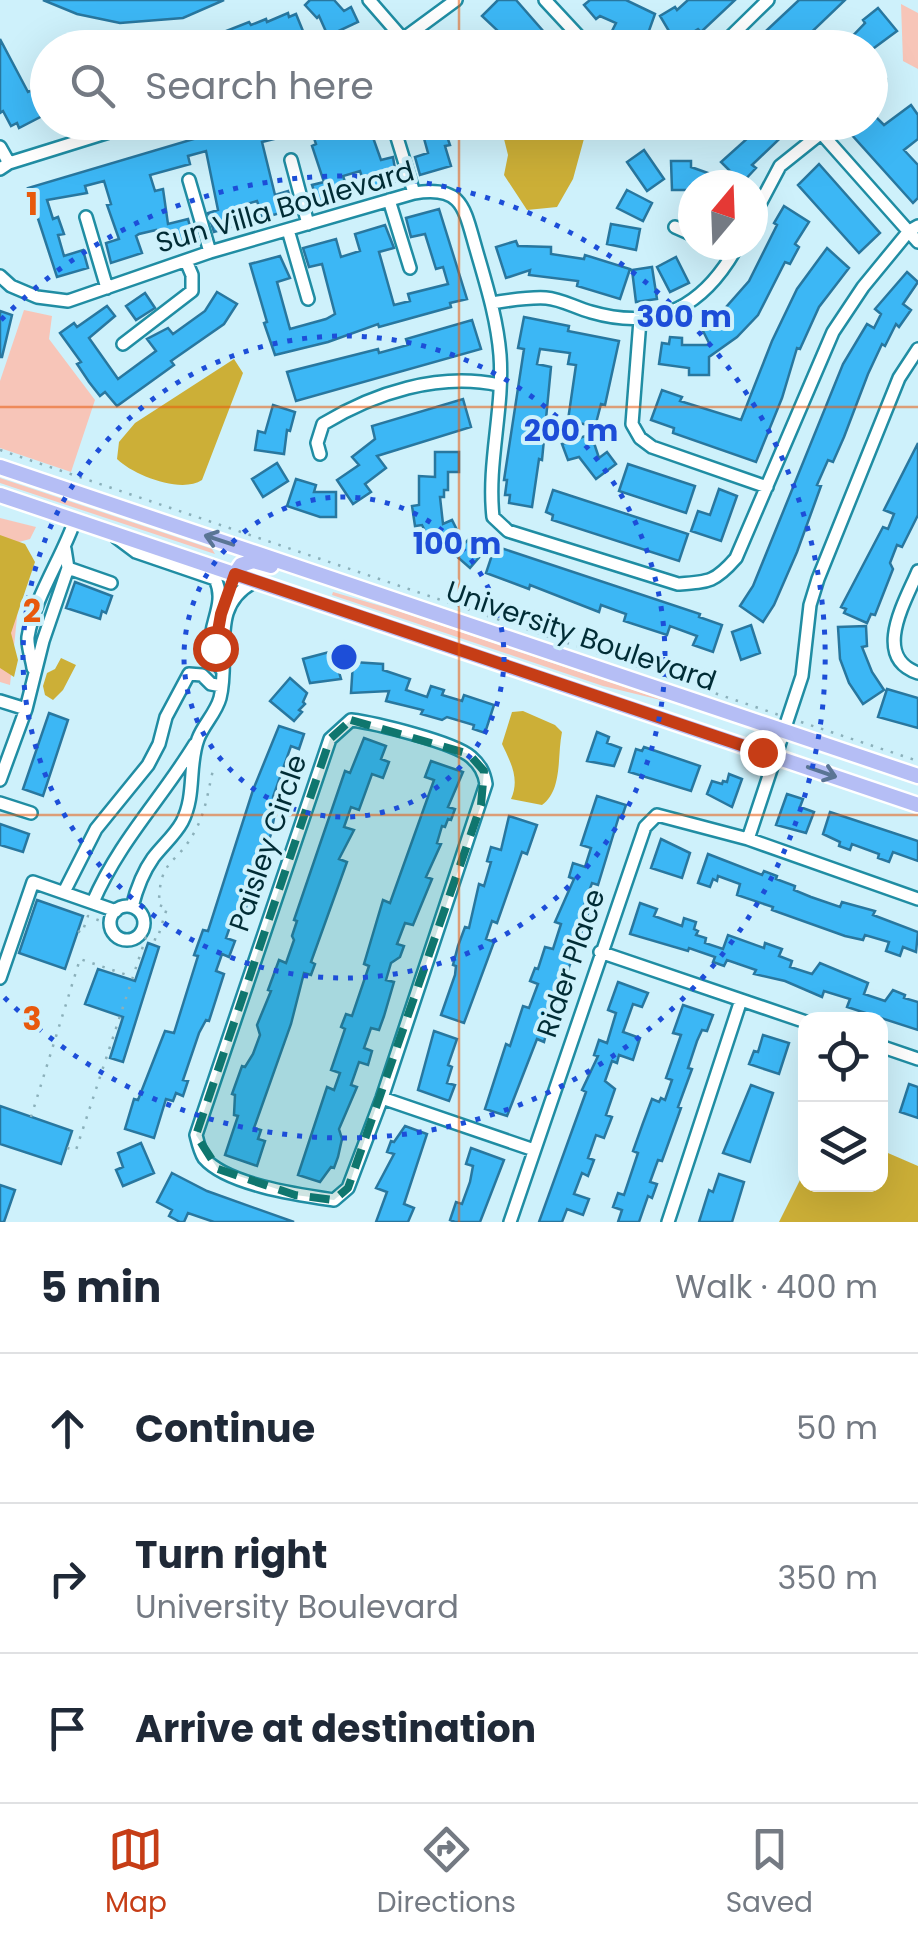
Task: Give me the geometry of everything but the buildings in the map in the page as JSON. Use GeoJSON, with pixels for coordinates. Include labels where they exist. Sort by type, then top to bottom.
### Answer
{"type":"FeatureCollection","features":[{"type":"Feature","properties":{"kind":"main road","name":"University Boulevard"},"geometry":{"type":"LineString","coordinates":[[0,467],[918,776]]}},
{"type":"Feature","properties":{"kind":"main road","name":"University Boulevard"},"geometry":{"type":"LineString","coordinates":[[0,495],[918,804]]}},
{"type":"Feature","properties":{"kind":"main road"},"geometry":{"type":"LineString","coordinates":[[235,574],[240,565],[254,562],[378,594]]}},
{"type":"Feature","properties":{"kind":"street"},"geometry":{"type":"LineString","coordinates":[[370,0],[396,30]]}},
{"type":"Feature","properties":{"kind":"street"},"geometry":{"type":"LineString","coordinates":[[414,30],[456,0]]}},
{"type":"Feature","properties":{"kind":"street"},"geometry":{"type":"LineString","coordinates":[[544,0],[573,30]]}},
{"type":"Feature","properties":{"kind":"street"},"geometry":{"type":"LineString","coordinates":[[737,30],[768,0]]}},
{"type":"Feature","properties":{"kind":"street"},"geometry":{"type":"LineString","coordinates":[[0,147],[5,166],[85,140]]}},
{"type":"Feature","properties":{"kind":"street"},"geometry":{"type":"LineString","coordinates":[[398,140],[414,192]]}},
{"type":"Feature","properties":{"kind":"street"},"geometry":{"type":"LineString","coordinates":[[768,189],[780,166],[814,140]]}},
{"type":"Feature","properties":{"kind":"street"},"geometry":{"type":"LineString","coordinates":[[828,140],[915,233]]}},
{"type":"Feature","properties":{"kind":"street"},"geometry":{"type":"LineString","coordinates":[[292,160],[308,224]]}},
{"type":"Feature","properties":{"kind":"street"},"geometry":{"type":"LineString","coordinates":[[188,180],[210,252]]}},
{"type":"Feature","properties":{"kind":"street","name":"Sun Villa Boulevard"},"geometry":{"type":"LineString","coordinates":[[0,276],[11,286],[37,297],[68,300],[210,252],[414,192],[436,189],[454,194],[464,211],[492,303],[500,357],[490,492],[493,517],[508,531],[678,584],[719,578],[736,558],[834,332],[863,288],[915,233]]}},
{"type":"Feature","properties":{"kind":"street"},"geometry":{"type":"LineString","coordinates":[[389,200],[410,268]]}},
{"type":"Feature","properties":{"kind":"street"},"geometry":{"type":"LineString","coordinates":[[86,217],[107,288]]}},
{"type":"Feature","properties":{"kind":"street"},"geometry":{"type":"LineString","coordinates":[[288,230],[308,299]]}},
{"type":"Feature","properties":{"kind":"street"},"geometry":{"type":"LineString","coordinates":[[492,303],[551,298],[594,313],[640,320],[685,306],[712,286],[729,260]]}},
{"type":"Feature","properties":{"kind":"street"},"geometry":{"type":"LineString","coordinates":[[123,344],[192,292],[192,275],[186,261]]}},
{"type":"Feature","properties":{"kind":"street"},"geometry":{"type":"LineString","coordinates":[[640,320],[632,424],[640,438],[652,447],[767,487]]}},
{"type":"Feature","properties":{"kind":"street"},"geometry":{"type":"LineString","coordinates":[[918,349],[899,378],[818,579],[810,604],[802,676],[748,839],[918,899]]}},
{"type":"Feature","properties":{"kind":"street"},"geometry":{"type":"LineString","coordinates":[[320,454],[317,443],[323,424],[354,405],[443,380],[468,379],[499,385]]}},
{"type":"Feature","properties":{"kind":"street"},"geometry":{"type":"LineString","coordinates":[[34,672],[28,640],[51,570],[64,549],[74,520]]}},
{"type":"Feature","properties":{"kind":"street"},"geometry":{"type":"LineString","coordinates":[[111,532],[136,552],[215,579],[220,601],[210,645],[212,658],[222,670]]}},
{"type":"Feature","properties":{"kind":"street"},"geometry":{"type":"LineString","coordinates":[[0,780],[26,709],[68,568],[64,549]]}},
{"type":"Feature","properties":{"kind":"street"},"geometry":{"type":"LineString","coordinates":[[68,568],[112,583]]}},
{"type":"Feature","properties":{"kind":"street"},"geometry":{"type":"LineString","coordinates":[[918,570],[893,632],[896,654],[918,674]]}},
{"type":"Feature","properties":{"kind":"street"},"geometry":{"type":"LineString","coordinates":[[222,670],[215,648],[216,633],[235,574]]}},
{"type":"Feature","properties":{"kind":"street"},"geometry":{"type":"LineString","coordinates":[[93,902],[110,862],[168,789],[219,703],[224,630],[230,604],[239,590],[256,582]]}},
{"type":"Feature","properties":{"kind":"street"},"geometry":{"type":"LineString","coordinates":[[64,892],[96,829],[148,765],[159,744],[166,716],[189,674],[202,675],[211,684],[222,686]]}},
{"type":"Feature","properties":{"kind":"street"},"geometry":{"type":"LineString","coordinates":[[0,701],[26,709]]}},
{"type":"Feature","properties":{"kind":"street","name":"Paisley Circle"},"geometry":{"type":"LineString","coordinates":[[351,720],[377,723],[469,754],[484,771],[486,784],[382,1098],[348,1188],[334,1200],[296,1195],[218,1169],[202,1156],[196,1135],[330,739],[351,720]]}},
{"type":"Feature","properties":{"kind":"street"},"geometry":{"type":"LineString","coordinates":[[132,908],[151,860],[181,824],[192,798],[198,740]]}},
{"type":"Feature","properties":{"kind":"street"},"geometry":{"type":"LineString","coordinates":[[0,803],[31,813]]}},
{"type":"Feature","properties":{"kind":"street","name":"Rider Place"},"geometry":{"type":"LineString","coordinates":[[510,1222],[645,826],[658,815],[748,839]]}},
{"type":"Feature","properties":{"kind":"street"},"geometry":{"type":"LineString","coordinates":[[0,978],[33,882],[116,910],[132,908],[140,914],[143,924],[139,934],[130,940],[119,938],[111,930],[110,920],[116,910]]}},
{"type":"Feature","properties":{"kind":"street"},"geometry":{"type":"LineString","coordinates":[[600,952],[798,1019]]}},
{"type":"Feature","properties":{"kind":"street"},"geometry":{"type":"LineString","coordinates":[[668,1222],[741,1000]]}},
{"type":"Feature","properties":{"kind":"street"},"geometry":{"type":"LineString","coordinates":[[888,1049],[918,1059]]}},
{"type":"Feature","properties":{"kind":"street"},"geometry":{"type":"LineString","coordinates":[[382,1098],[534,1150]]}},
{"type":"Feature","properties":{"kind":"path"},"geometry":{"type":"LineString","coordinates":[[0,450],[771,712]]}},
{"type":"Feature","properties":{"kind":"path"},"geometry":{"type":"LineString","coordinates":[[804,722],[918,761]]}},
{"type":"Feature","properties":{"kind":"path"},"geometry":{"type":"LineString","coordinates":[[67,1148],[76,1150],[146,937],[156,940],[167,908],[158,906],[159,877],[193,836],[204,813],[213,770]]}},
{"type":"Feature","properties":{"kind":"path"},"geometry":{"type":"LineString","coordinates":[[78,931],[82,933],[88,916],[104,922]]}},
{"type":"Feature","properties":{"kind":"path"},"geometry":{"type":"LineString","coordinates":[[31,1117],[80,959],[133,977]]}},
{"type":"Feature","properties":{"kind":"highlighted area"},"geometry":{"type":"Polygon","coordinates":[[[351,720],[469,754],[484,771],[481,805],[348,1188],[334,1200],[295,1195],[218,1169],[196,1135],[330,739],[351,720]]]}},
{"type":"Feature","properties":{"kind":"shaded area"},"geometry":{"type":"Polygon","coordinates":[[[901,4],[918,13],[918,69],[903,61],[901,4]]]}},
{"type":"Feature","properties":{"kind":"shaded area"},"geometry":{"type":"Polygon","coordinates":[[[504,140],[584,140],[573,179],[557,207],[527,210],[504,175],[508,155],[504,140]]]}},
{"type":"Feature","properties":{"kind":"shaded area"},"geometry":{"type":"Polygon","coordinates":[[[24,310],[52,316],[49,339],[95,400],[71,472],[0,448],[0,381],[24,310]]]}},
{"type":"Feature","properties":{"kind":"shaded area"},"geometry":{"type":"Polygon","coordinates":[[[234,359],[243,373],[202,480],[170,484],[134,471],[117,459],[119,442],[135,423],[234,359]]]}},
{"type":"Feature","properties":{"kind":"shaded area"},"geometry":{"type":"Polygon","coordinates":[[[0,478],[212,549],[215,554],[0,483],[0,478]]]}},
{"type":"Feature","properties":{"kind":"shaded area"},"geometry":{"type":"Polygon","coordinates":[[[0,518],[36,527],[30,539],[19,542],[19,598],[10,685],[0,682],[0,518]]]}},
{"type":"Feature","properties":{"kind":"shaded area"},"geometry":{"type":"Polygon","coordinates":[[[0,535],[25,544],[35,562],[11,633],[18,660],[14,677],[0,668],[0,535]]]}},
{"type":"Feature","properties":{"kind":"shaded area"},"geometry":{"type":"Polygon","coordinates":[[[333,592],[669,702],[603,686],[332,595],[333,592]]]}},
{"type":"Feature","properties":{"kind":"shaded area"},"geometry":{"type":"Polygon","coordinates":[[[61,658],[76,665],[53,700],[45,695],[43,686],[47,673],[55,669],[61,658]]]}},
{"type":"Feature","properties":{"kind":"shaded area"},"geometry":{"type":"Polygon","coordinates":[[[523,711],[562,732],[556,781],[542,805],[511,799],[514,778],[502,744],[512,712],[523,711]]]}},
{"type":"Feature","properties":{"kind":"shaded area"},"geometry":{"type":"Polygon","coordinates":[[[888,1153],[918,1166],[918,1222],[779,1222],[798,1184],[798,1192],[888,1192],[888,1153]]]}},
{"type":"Feature","properties":{"kind":"route"},"geometry":{"type":"LineString","coordinates":[[215,648],[221,614],[235,574],[762,752]]}}]}
